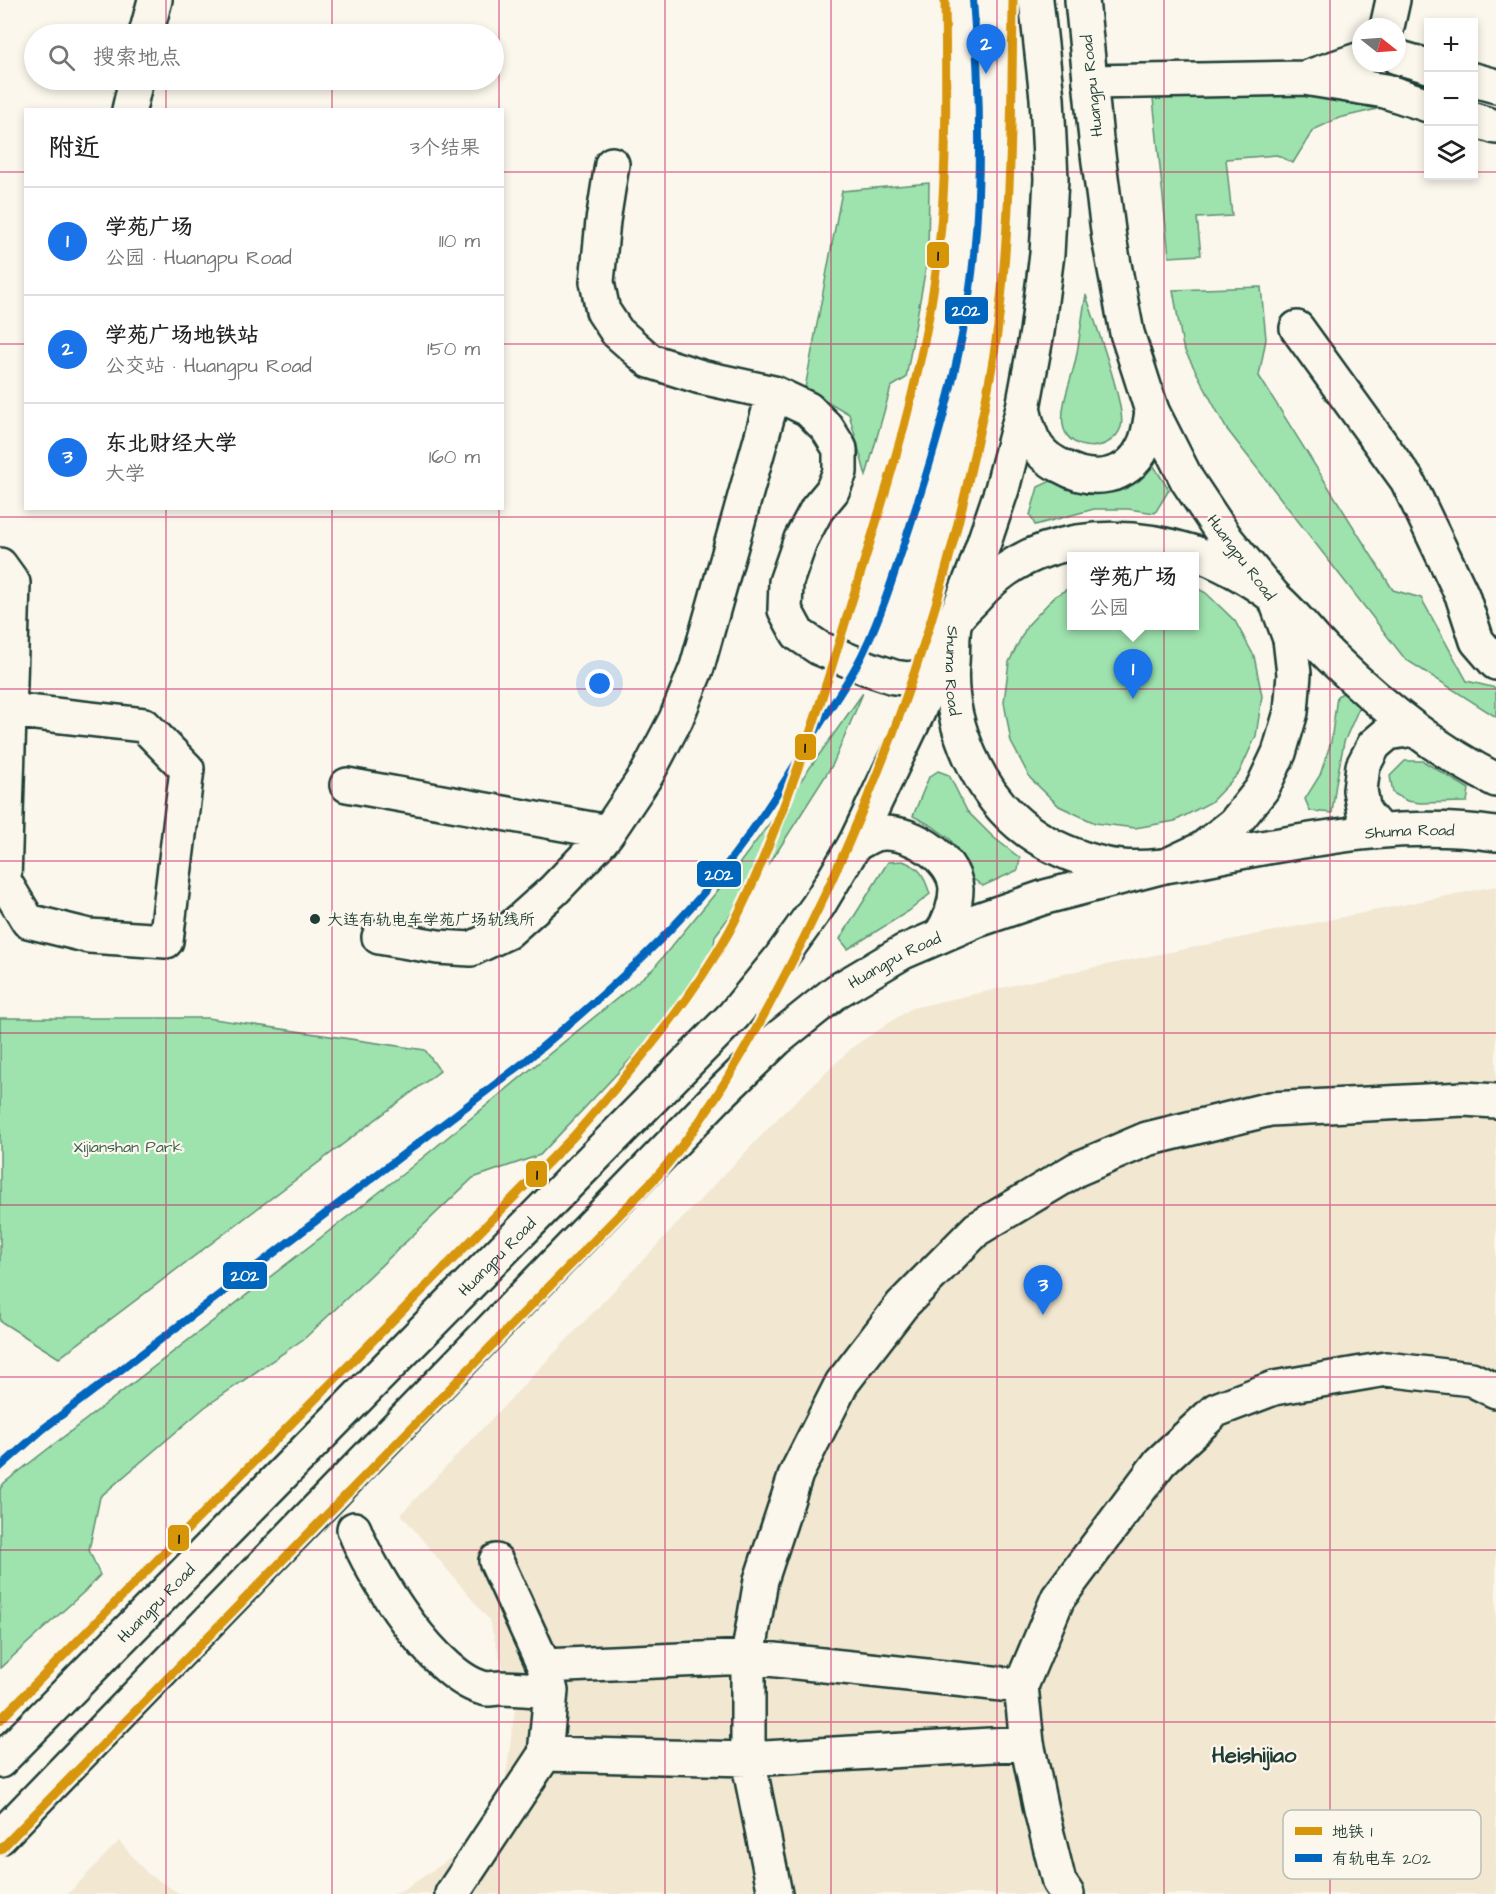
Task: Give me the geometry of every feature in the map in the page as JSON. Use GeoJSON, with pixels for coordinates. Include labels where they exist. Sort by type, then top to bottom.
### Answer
{"type":"FeatureCollection","features":[{"type":"Feature","properties":{"kind":"main road"},"geometry":{"type":"LineString","coordinates":[[148,24],[154,0]]}},
{"type":"Feature","properties":{"kind":"main road","name":"Huangpu Road"},"geometry":{"type":"LineString","coordinates":[[0,1761],[734,1015],[779,960],[818,906],[855,844],[918,712],[955,621],[1002,489],[1023,408],[1037,332],[1047,254],[1051,179],[1047,98],[1036,0]]}},
{"type":"Feature","properties":{"kind":"main road","name":"Huangpu Road"},"geometry":{"type":"LineString","coordinates":[[0,1837],[710,1105],[777,1040],[837,991],[903,952],[975,921],[1045,897],[1168,865],[1202,849],[1234,824],[1262,789],[1280,753],[1291,712],[1294,674],[1290,639],[1275,598],[1227,540],[1187,480],[1152,411],[1127,333],[1109,238],[1082,0]]}},
{"type":"Feature","properties":{"kind":"main road"},"geometry":{"type":"LineString","coordinates":[[1389,18],[1394,0]]}},
{"type":"Feature","properties":{"kind":"main road"},"geometry":{"type":"LineString","coordinates":[[1406,60],[1424,65]]}},
{"type":"Feature","properties":{"kind":"main road"},"geometry":{"type":"LineString","coordinates":[[1305,78],[1352,62]]}},
{"type":"Feature","properties":{"kind":"main road"},"geometry":{"type":"LineString","coordinates":[[1090,82],[1305,78],[1385,91],[1424,104]]}},
{"type":"Feature","properties":{"kind":"main road"},"geometry":{"type":"LineString","coordinates":[[1478,81],[1496,86]]}},
{"type":"Feature","properties":{"kind":"main road"},"geometry":{"type":"LineString","coordinates":[[129,108],[134,90]]}},
{"type":"Feature","properties":{"kind":"main road"},"geometry":{"type":"LineString","coordinates":[[1478,122],[1496,127]]}},
{"type":"Feature","properties":{"kind":"main road"},"geometry":{"type":"LineString","coordinates":[[612,164],[597,282],[603,312],[617,332],[650,361],[701,377],[774,393],[808,409],[827,428],[840,449],[840,472],[832,491],[817,509],[801,539],[786,582],[785,610],[798,634],[819,648],[894,677],[909,679],[923,676],[936,669]]}},
{"type":"Feature","properties":{"kind":"main road"},"geometry":{"type":"LineString","coordinates":[[1297,328],[1407,480],[1462,596],[1477,641],[1496,663]]}},
{"type":"Feature","properties":{"kind":"main road"},"geometry":{"type":"LineString","coordinates":[[380,937],[438,947],[471,949],[507,932],[554,890],[601,842],[647,774],[676,719],[697,667],[774,393]]}},
{"type":"Feature","properties":{"kind":"main road"},"geometry":{"type":"LineString","coordinates":[[1023,408],[1028,431],[1038,450],[1071,472],[1091,477],[1112,475],[1129,465],[1142,450],[1149,432],[1152,411]]}},
{"type":"Feature","properties":{"kind":"main road","name":"Shuma Road"},"geometry":{"type":"LineString","coordinates":[[1191,552],[1155,542],[1111,538],[1064,543],[1020,560],[984,588],[955,621],[951,676],[957,724],[973,766],[995,800],[1027,830],[1064,850],[1104,865],[1137,868],[1168,865],[1336,835],[1415,828],[1496,834]]}},
{"type":"Feature","properties":{"kind":"main road","name":"Shuma Road"},"geometry":{"type":"LineString","coordinates":[[1199,555],[1237,572],[1275,598],[1330,657],[1395,715],[1438,745],[1496,780]]}},
{"type":"Feature","properties":{"kind":"main road"},"geometry":{"type":"LineString","coordinates":[[0,565],[13,583],[9,710],[4,881],[28,921],[89,936],[166,941],[187,769],[144,725],[9,710]]}},
{"type":"Feature","properties":{"kind":"main road"},"geometry":{"type":"LineString","coordinates":[[894,677],[907,685],[915,697],[918,712]]}},
{"type":"Feature","properties":{"kind":"main road"},"geometry":{"type":"LineString","coordinates":[[1380,831],[1364,812],[1360,790],[1363,766],[1374,745],[1388,734],[1414,729]]}},
{"type":"Feature","properties":{"kind":"main road"},"geometry":{"type":"LineString","coordinates":[[347,785],[608,832]]}},
{"type":"Feature","properties":{"kind":"main road"},"geometry":{"type":"LineString","coordinates":[[855,844],[877,834],[897,834],[917,841],[938,854],[950,869],[956,887],[954,905],[948,923],[940,936]]}},
{"type":"Feature","properties":{"kind":"main road"},"geometry":{"type":"LineString","coordinates":[[775,1894],[748,1759],[748,1656],[761,1580],[796,1474],[842,1383],[902,1305],[977,1229],[1077,1169],[1147,1139],[1270,1109],[1464,1100],[1496,1101]]}},
{"type":"Feature","properties":{"kind":"main road"},"geometry":{"type":"LineString","coordinates":[[1067,1894],[1059,1882],[1041,1810],[1027,1743],[1021,1686],[1058,1598],[1160,1462],[1216,1410],[1274,1388],[1386,1369],[1471,1379],[1496,1391]]}},
{"type":"Feature","properties":{"kind":"main road"},"geometry":{"type":"LineString","coordinates":[[354,1529],[362,1551],[408,1624],[440,1660],[465,1680],[486,1689],[548,1678],[748,1656],[1021,1686]]}},
{"type":"Feature","properties":{"kind":"main road"},"geometry":{"type":"LineString","coordinates":[[452,1894],[545,1754],[548,1678],[496,1561]]}},
{"type":"Feature","properties":{"kind":"main road"},"geometry":{"type":"LineString","coordinates":[[545,1754],[748,1759],[1027,1743]]}},
{"type":"Feature","properties":{"kind":"shaded area"},"geometry":{"type":"Polygon","coordinates":[[[1496,886],[1496,1894],[393,1894],[402,1891],[457,1854],[505,1782],[515,1709],[489,1620],[401,1514],[780,1116],[854,1046],[912,1008],[1086,969],[1496,886]]]}},
{"type":"Feature","properties":{"kind":"shaded area"},"geometry":{"type":"Polygon","coordinates":[[[119,1841],[147,1873],[180,1894],[68,1894],[119,1841]]]}},
{"type":"Feature","properties":{"kind":"green space"},"geometry":{"type":"Polygon","coordinates":[[[1318,95],[1377,109],[1339,118],[1313,130],[1293,163],[1277,155],[1226,159],[1232,216],[1197,218],[1201,255],[1169,257],[1153,98],[1318,95]]]}},
{"type":"Feature","properties":{"kind":"green space"},"geometry":{"type":"Polygon","coordinates":[[[929,183],[928,256],[906,378],[891,387],[866,476],[849,414],[805,388],[842,191],[929,183]]]}},
{"type":"Feature","properties":{"kind":"green space"},"geometry":{"type":"Polygon","coordinates":[[[1261,287],[1266,339],[1259,376],[1393,590],[1421,598],[1467,681],[1496,688],[1496,717],[1405,659],[1226,428],[1183,347],[1173,290],[1261,287]]]}},
{"type":"Feature","properties":{"kind":"green space"},"geometry":{"type":"Polygon","coordinates":[[[1086,295],[1102,342],[1122,417],[1121,427],[1116,436],[1109,442],[1091,447],[1073,441],[1063,425],[1065,400],[1076,358],[1086,295]]]}},
{"type":"Feature","properties":{"kind":"green space"},"geometry":{"type":"Polygon","coordinates":[[[1152,463],[1169,490],[1155,513],[1128,509],[1094,509],[1035,525],[1030,515],[1038,487],[1053,480],[1079,492],[1107,491],[1152,463]]]}},
{"type":"Feature","properties":{"kind":"green space"},"geometry":{"type":"Polygon","coordinates":[[[1067,589],[1067,630],[1199,630],[1199,589],[1235,621],[1254,656],[1262,696],[1256,736],[1239,773],[1211,802],[1175,821],[1135,828],[1095,823],[1059,806],[1030,778],[1011,742],[1004,702],[1009,662],[1027,626],[1055,596],[1067,589]]]}},
{"type":"Feature","properties":{"kind":"green space"},"geometry":{"type":"Polygon","coordinates":[[[1349,690],[1362,701],[1344,742],[1332,813],[1310,811],[1305,799],[1320,775],[1331,742],[1337,696],[1349,690]]]}},
{"type":"Feature","properties":{"kind":"green space"},"geometry":{"type":"Polygon","coordinates":[[[863,693],[833,764],[777,852],[715,936],[711,974],[540,1155],[473,1178],[305,1338],[205,1407],[100,1497],[89,1550],[100,1575],[0,1668],[0,1489],[4,1483],[404,1173],[653,969],[733,872],[863,693]]]}},
{"type":"Feature","properties":{"kind":"green space"},"geometry":{"type":"Polygon","coordinates":[[[1405,761],[1423,761],[1469,789],[1467,802],[1420,803],[1407,801],[1393,793],[1390,776],[1405,761]]]}},
{"type":"Feature","properties":{"kind":"green space"},"geometry":{"type":"Polygon","coordinates":[[[938,771],[949,775],[967,811],[993,837],[1020,858],[1018,870],[983,886],[969,876],[959,852],[950,839],[913,816],[929,777],[938,771]]]}},
{"type":"Feature","properties":{"kind":"green space"},"geometry":{"type":"Polygon","coordinates":[[[903,861],[921,873],[930,894],[909,911],[848,949],[840,939],[888,862],[903,861]]]}},
{"type":"Feature","properties":{"kind":"green space","name":"Xijianshan Park"},"geometry":{"type":"Polygon","coordinates":[[[0,1018],[207,1018],[425,1050],[440,1071],[59,1358],[0,1321],[0,1018]]]}},
{"type":"Feature","properties":{"kind":"metro line","name":"1"},"geometry":{"type":"LineString","coordinates":[[0,1720],[573,1137],[676,1013],[713,960],[729,932],[764,856],[819,708],[884,496],[921,358],[941,231],[945,132],[945,0]]}},
{"type":"Feature","properties":{"kind":"metro line","name":"1"},"geometry":{"type":"LineString","coordinates":[[0,1850],[658,1175],[719,1092],[772,1000],[830,883],[880,768],[922,650],[957,529],[990,380],[998,326],[1006,245],[1010,163],[1013,0]]}},
{"type":"Feature","properties":{"kind":"tram line","name":"202"},"geometry":{"type":"LineString","coordinates":[[0,1467],[43,1429],[522,1064],[568,1025],[636,964],[679,921],[733,857],[764,814],[849,679],[871,636],[910,526],[949,392],[970,290],[977,223],[979,128],[973,0]]}},
{"type":"Feature","properties":{"kind":"place","name":"学苑广场地铁站"},"geometry":{"type":"Point","coordinates":[986,74]}},
{"type":"Feature","properties":{"kind":"place","name":"学苑广场"},"geometry":{"type":"Point","coordinates":[1133,699]}},
{"type":"Feature","properties":{"kind":"place","name":"大连有轨电车学苑广场轨线所"},"geometry":{"type":"Point","coordinates":[315,919]}},
{"type":"Feature","properties":{"kind":"place","name":"东北财经大学"},"geometry":{"type":"Point","coordinates":[1043,1315]}},
{"type":"Feature","properties":{"kind":"district","name":"Heishijiao"},"geometry":{"type":"Point","coordinates":[1254,1754]}}]}
